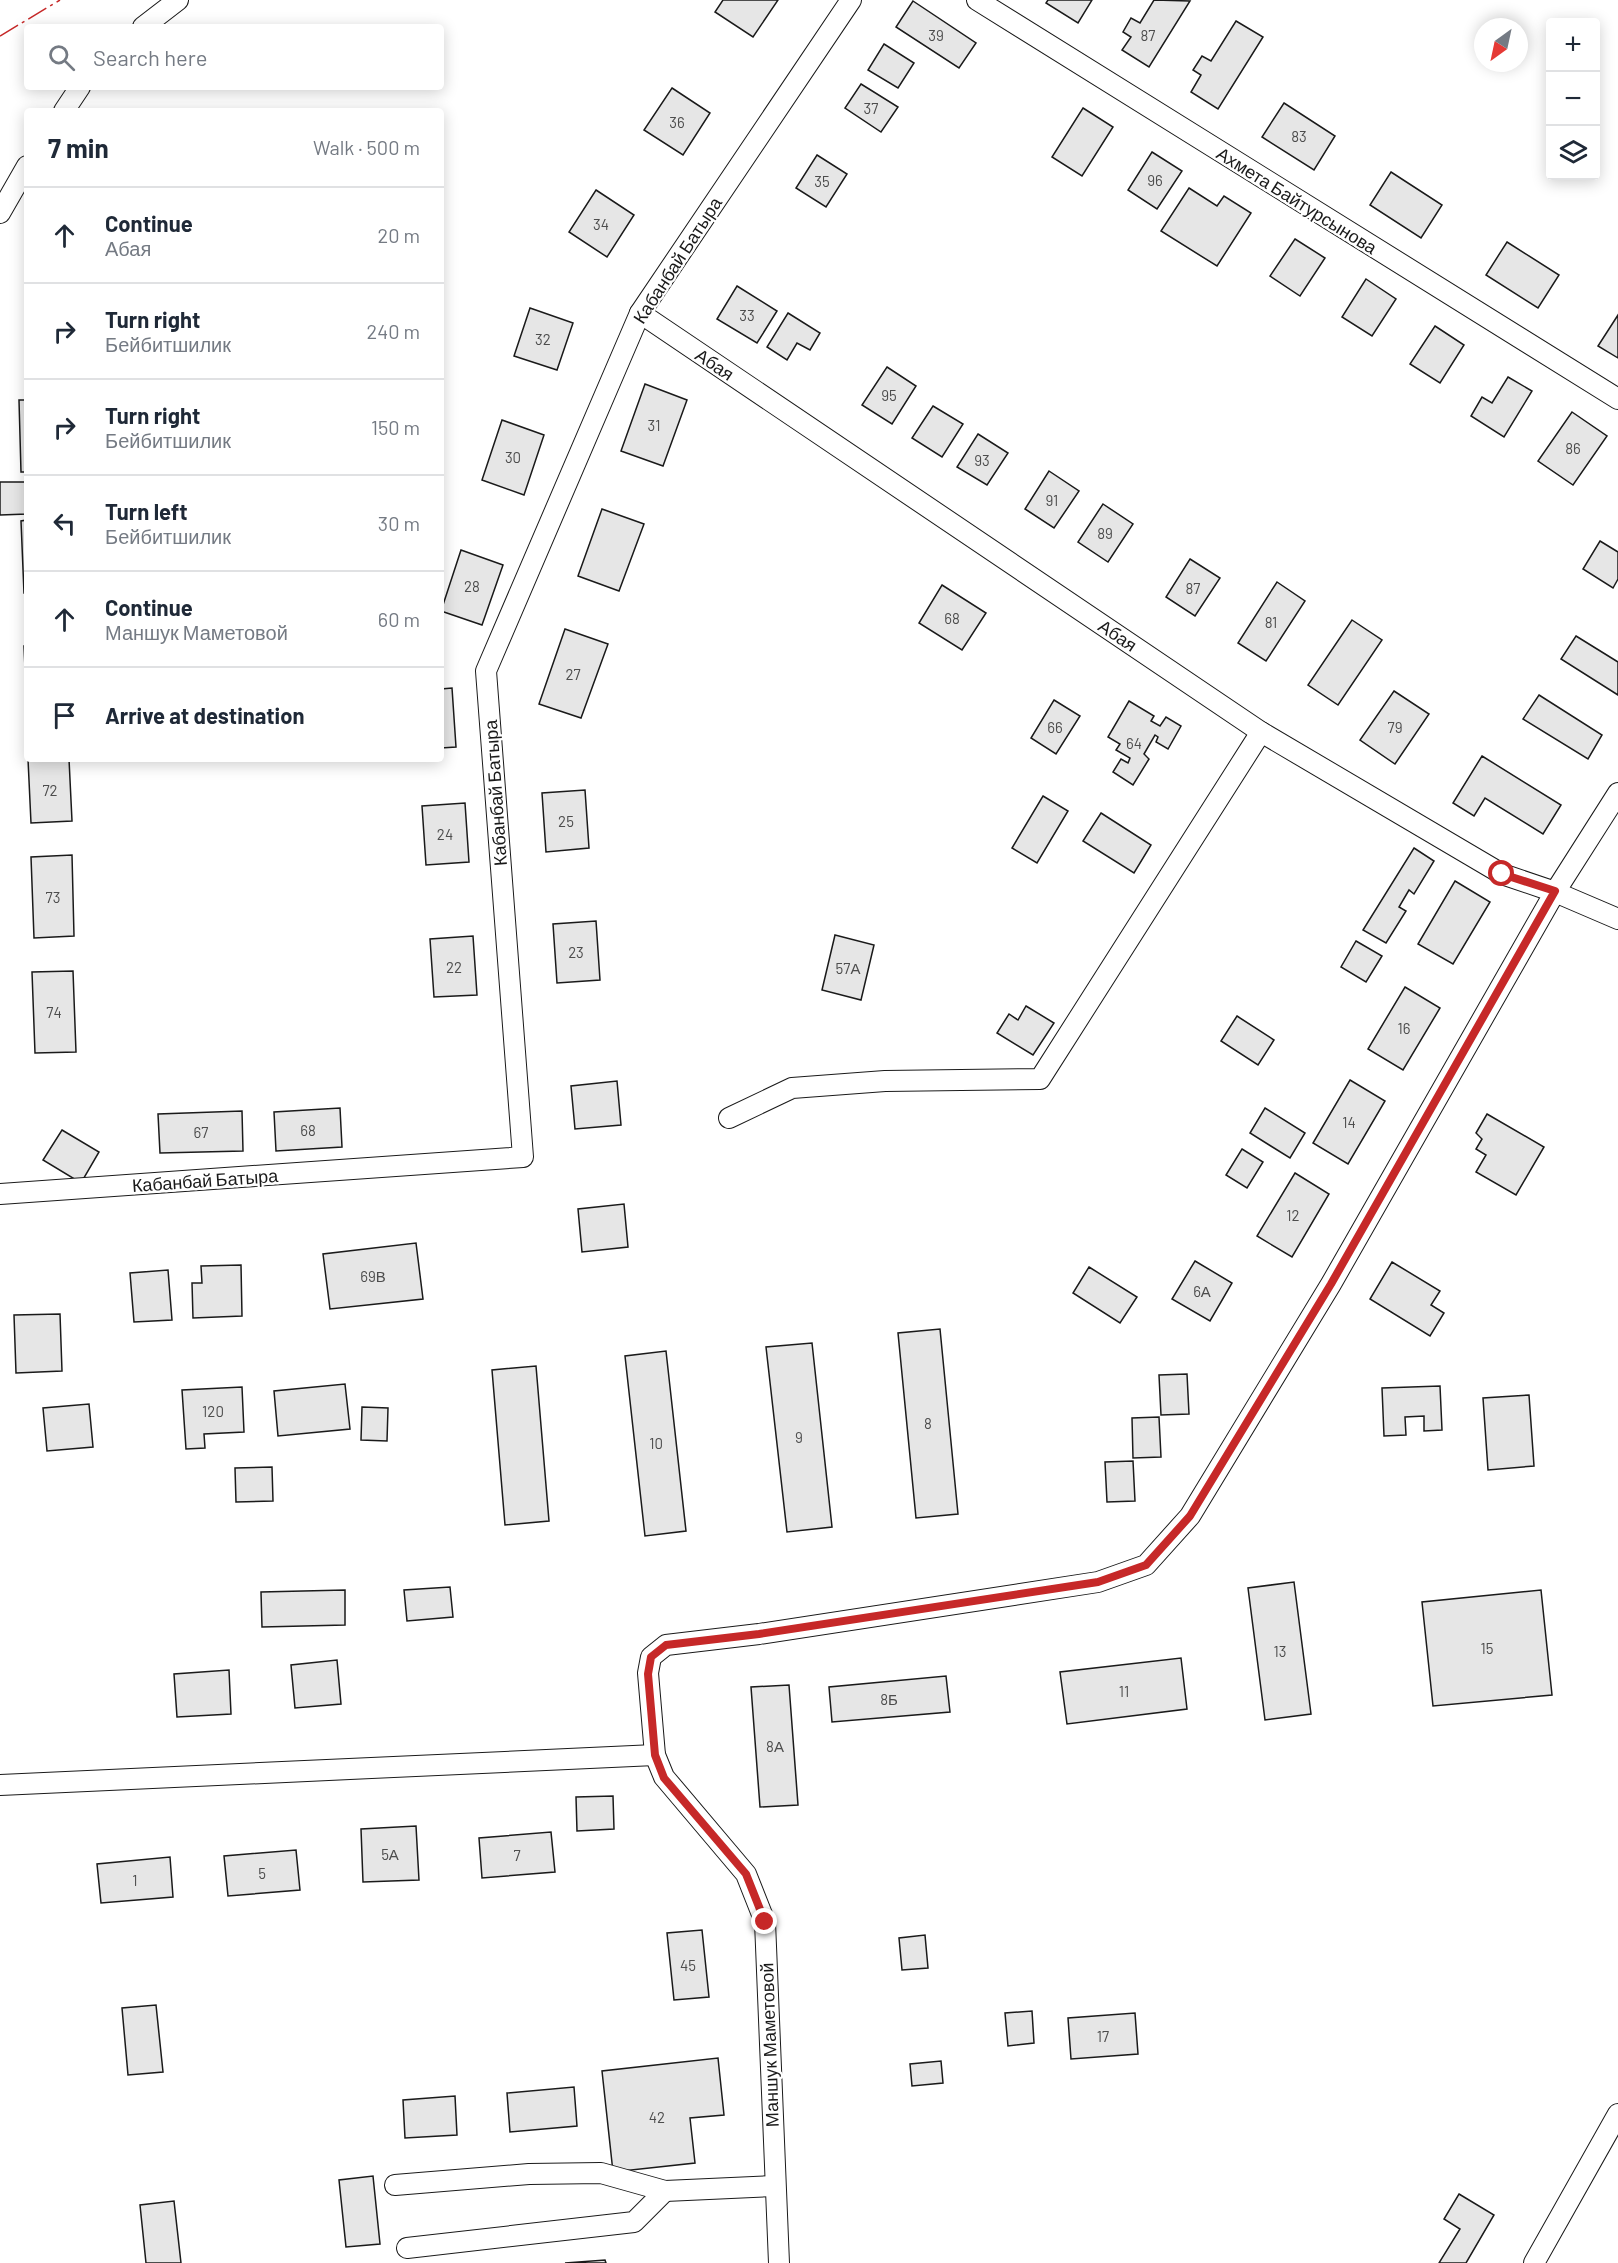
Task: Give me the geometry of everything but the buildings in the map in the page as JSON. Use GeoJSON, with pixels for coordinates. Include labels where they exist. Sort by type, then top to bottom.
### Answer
{"type":"FeatureCollection","features":[{"type":"Feature","properties":{"kind":"street"},"geometry":{"type":"LineString","coordinates":[[146,24],[178,0]]}},
{"type":"Feature","properties":{"kind":"street","name":"Кабанбай Батыра"},"geometry":{"type":"LineString","coordinates":[[0,1194],[523,1157],[486,671],[640,313],[851,0]]}},
{"type":"Feature","properties":{"kind":"street","name":"Ахмета Байтурсынова"},"geometry":{"type":"LineString","coordinates":[[977,0],[1618,399]]}},
{"type":"Feature","properties":{"kind":"street"},"geometry":{"type":"LineString","coordinates":[[66,108],[78,90]]}},
{"type":"Feature","properties":{"kind":"street"},"geometry":{"type":"LineString","coordinates":[[0,213],[24,171]]}},
{"type":"Feature","properties":{"kind":"street","name":"Абая"},"geometry":{"type":"LineString","coordinates":[[640,313],[1261,732],[1502,874],[1555,891],[1618,919]]}},
{"type":"Feature","properties":{"kind":"street"},"geometry":{"type":"LineString","coordinates":[[729,1118],[792,1088],[885,1080],[1040,1079],[1261,732]]}},
{"type":"Feature","properties":{"kind":"street","name":"Маншук Маметовой"},"geometry":{"type":"LineString","coordinates":[[778,2263],[765,1922],[746,1874],[664,1778],[655,1755],[648,1674],[651,1657],[666,1645],[759,1634],[1098,1582],[1146,1565],[1190,1516],[1331,1284],[1555,891],[1618,793]]}},
{"type":"Feature","properties":{"kind":"street"},"geometry":{"type":"LineString","coordinates":[[0,1785],[655,1755]]}},
{"type":"Feature","properties":{"kind":"street"},"geometry":{"type":"LineString","coordinates":[[1534,2263],[1618,2114]]}},
{"type":"Feature","properties":{"kind":"street"},"geometry":{"type":"LineString","coordinates":[[395,2185],[529,2174],[601,2173],[665,2191],[774,2186]]}},
{"type":"Feature","properties":{"kind":"street"},"geometry":{"type":"LineString","coordinates":[[407,2248],[634,2222],[665,2191]]}},
{"type":"Feature","properties":{"kind":"power"},"geometry":{"type":"LineString","coordinates":[[0,36],[60,0]]}},
{"type":"Feature","properties":{"kind":"route"},"geometry":{"type":"LineString","coordinates":[[765,1922],[746,1874],[664,1778],[655,1755],[648,1674],[651,1657],[666,1645],[759,1634],[1098,1582],[1146,1565],[1190,1516],[1331,1284],[1555,891],[1502,874]]}}]}
